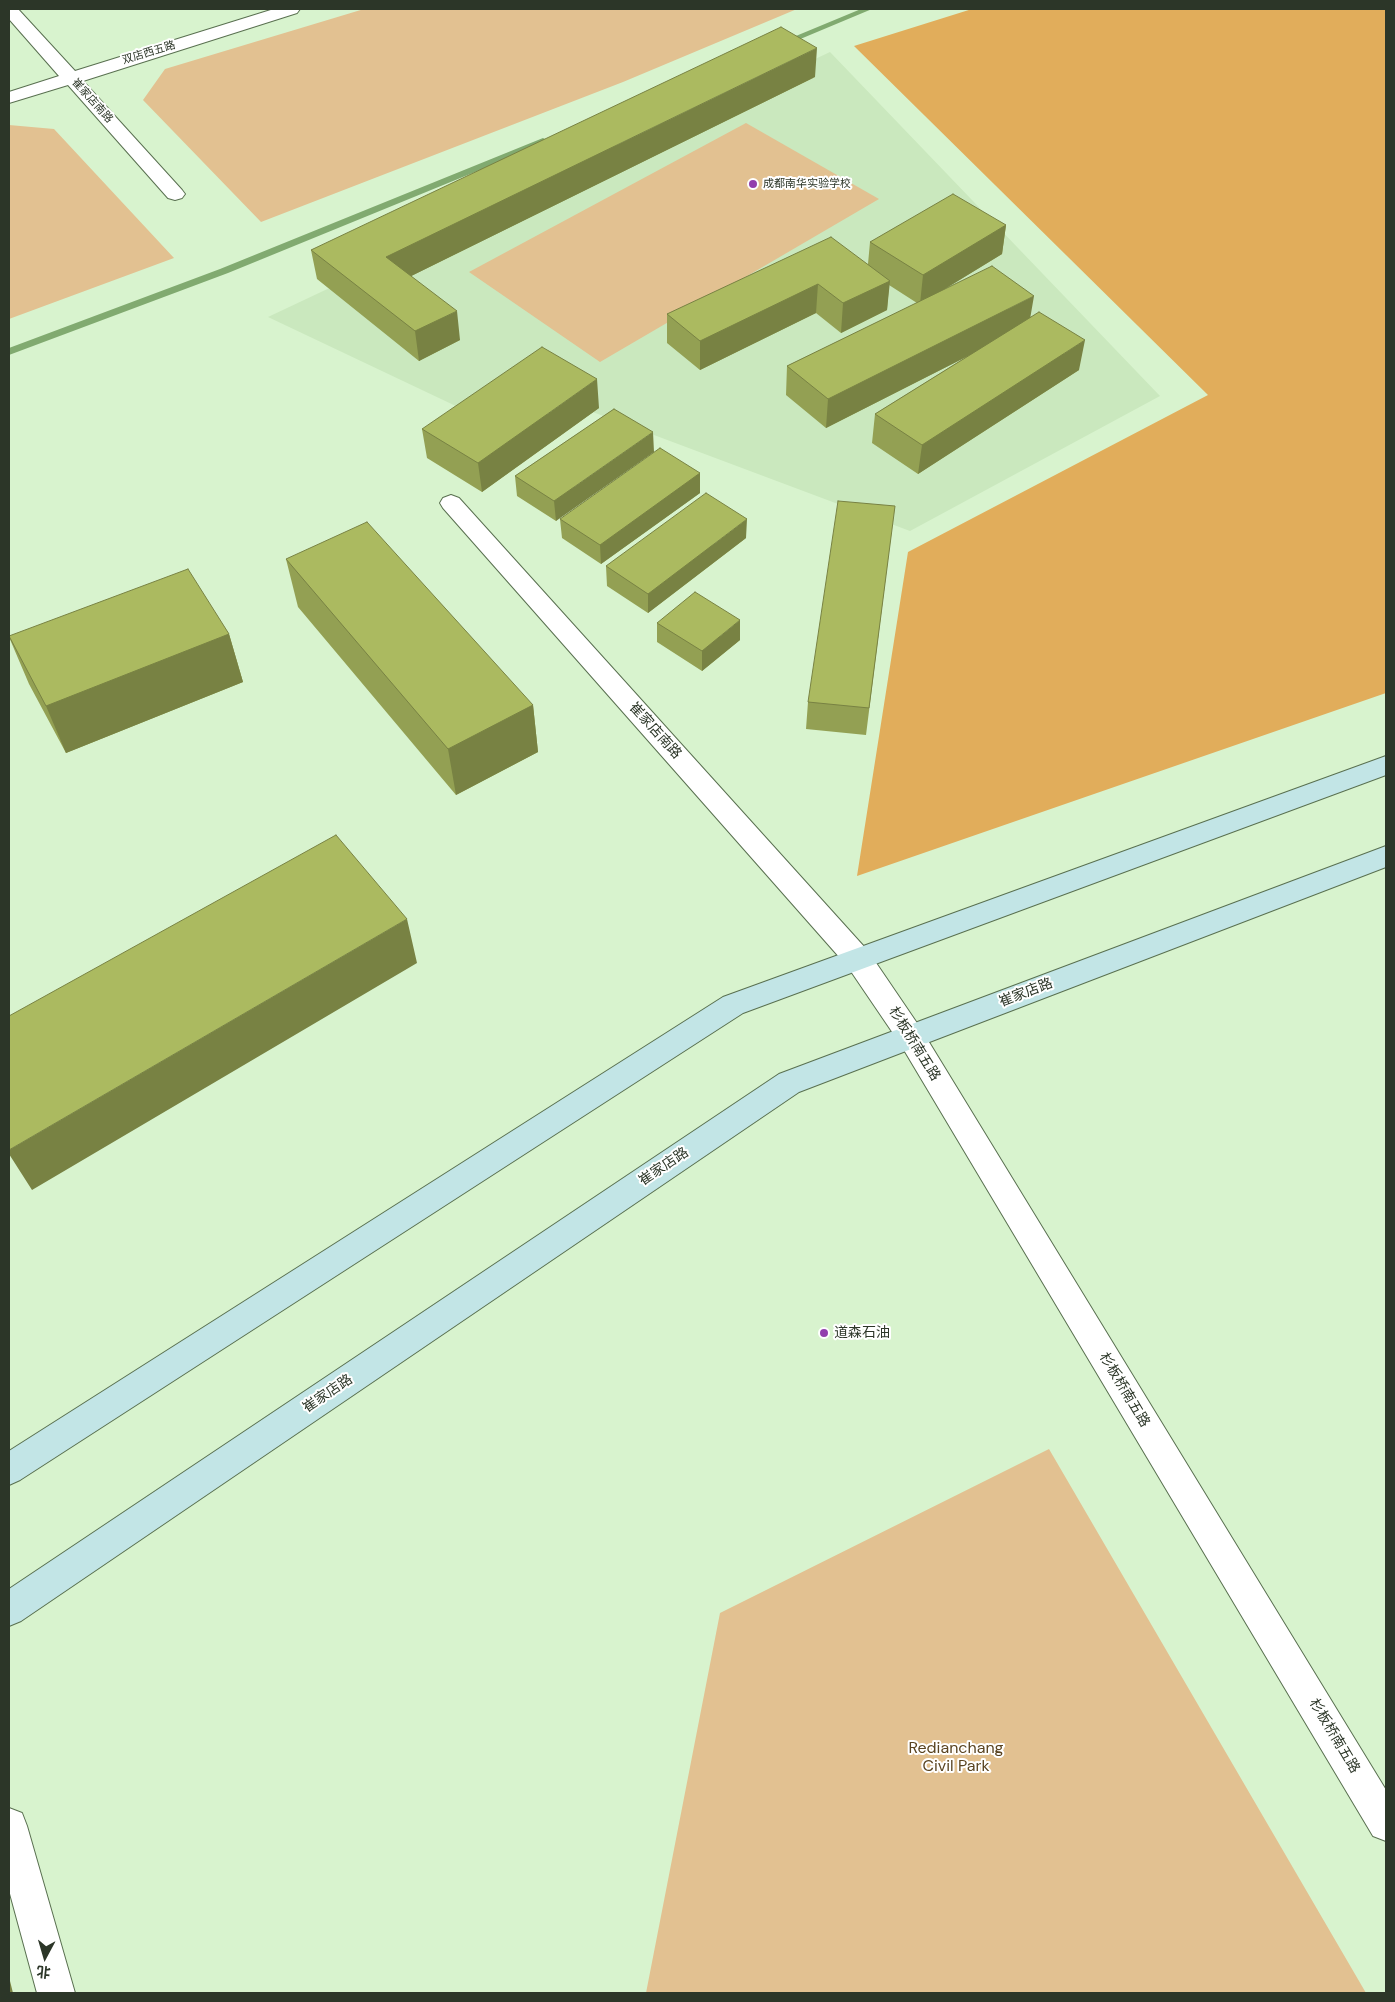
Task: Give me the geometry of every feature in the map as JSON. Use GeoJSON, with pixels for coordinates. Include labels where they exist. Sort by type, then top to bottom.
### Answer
{"type":"FeatureCollection","features":[{"type":"Feature","properties":{"kind":"main road"},"geometry":{"type":"LineString","coordinates":[[9,1469],[732,1005],[1386,765]]}},
{"type":"Feature","properties":{"kind":"main road","name":"崔家店路"},"geometry":{"type":"LineString","coordinates":[[9,1610],[789,1083],[1386,856]]}},
{"type":"Feature","properties":{"kind":"street","name":"崔家店南路"},"geometry":{"type":"LineString","coordinates":[[9,9],[175,194]]}},
{"type":"Feature","properties":{"kind":"street","name":"双店西五路"},"geometry":{"type":"LineString","coordinates":[[9,98],[291,9]]}},
{"type":"Feature","properties":{"kind":"street","name":"崔家店南路"},"geometry":{"type":"LineString","coordinates":[[451,503],[858,959]]}},
{"type":"Feature","properties":{"kind":"street","name":"杉板桥南五路"},"geometry":{"type":"LineString","coordinates":[[858,959],[911,1037],[1386,1823]]}},
{"type":"Feature","properties":{"kind":"street"},"geometry":{"type":"LineString","coordinates":[[9,1826],[56,1993]]}},
{"type":"Feature","properties":{"kind":"shaded area"},"geometry":{"type":"Polygon","coordinates":[[[972,9],[1386,9],[1386,693],[857,876],[908,552],[1208,395],[854,46],[972,9]]]}},
{"type":"Feature","properties":{"kind":"shaded area","name":"成都南华实验学校"},"geometry":{"type":"Polygon","coordinates":[[[830,52],[1160,396],[910,531],[510,381],[460,408],[268,317],[830,52]]]}},
{"type":"Feature","properties":{"kind":"green space"},"geometry":{"type":"Polygon","coordinates":[[[364,9],[797,9],[623,82],[261,222],[143,100],[165,69],[364,9]]]}},
{"type":"Feature","properties":{"kind":"green space"},"geometry":{"type":"Polygon","coordinates":[[[746,123],[879,199],[600,362],[469,272],[746,123]]]}},
{"type":"Feature","properties":{"kind":"green space"},"geometry":{"type":"Polygon","coordinates":[[[9,125],[54,129],[174,258],[9,319],[9,125]]]}},
{"type":"Feature","properties":{"kind":"green space","name":"Redianchang Civil Park"},"geometry":{"type":"Polygon","coordinates":[[[1049,1449],[1366,1993],[646,1993],[720,1613],[1049,1449]]]}},
{"type":"Feature","properties":{"kind":"building"},"geometry":{"type":"Polygon","coordinates":[[[781,27],[817,48],[386,257],[457,311],[415,331],[311,250],[781,27]]]}},
{"type":"Feature","properties":{"kind":"building"},"geometry":{"type":"Polygon","coordinates":[[[953,194],[1006,225],[923,275],[870,242],[953,194]]]}},
{"type":"Feature","properties":{"kind":"building"},"geometry":{"type":"Polygon","coordinates":[[[831,237],[890,281],[843,303],[818,284],[700,341],[667,314],[831,237]]]}},
{"type":"Feature","properties":{"kind":"building"},"geometry":{"type":"Polygon","coordinates":[[[992,266],[1034,296],[828,399],[787,366],[992,266]]]}},
{"type":"Feature","properties":{"kind":"building"},"geometry":{"type":"Polygon","coordinates":[[[1039,312],[1085,340],[922,445],[875,414],[1039,312]]]}},
{"type":"Feature","properties":{"kind":"building"},"geometry":{"type":"Polygon","coordinates":[[[542,347],[597,379],[478,463],[422,429],[542,347]]]}},
{"type":"Feature","properties":{"kind":"building"},"geometry":{"type":"Polygon","coordinates":[[[614,409],[653,432],[554,501],[515,476],[614,409]]]}},
{"type":"Feature","properties":{"kind":"building"},"geometry":{"type":"Polygon","coordinates":[[[660,448],[700,473],[600,545],[560,519],[660,448]]]}},
{"type":"Feature","properties":{"kind":"building"},"geometry":{"type":"Polygon","coordinates":[[[706,493],[747,519],[648,594],[606,566],[706,493]]]}},
{"type":"Feature","properties":{"kind":"building"},"geometry":{"type":"Polygon","coordinates":[[[838,501],[895,506],[869,708],[808,702],[838,501]]]}},
{"type":"Feature","properties":{"kind":"building"},"geometry":{"type":"Polygon","coordinates":[[[367,522],[533,705],[448,749],[286,559],[367,522]]]}},
{"type":"Feature","properties":{"kind":"building"},"geometry":{"type":"Polygon","coordinates":[[[188,569],[229,634],[46,706],[9,636],[188,569]]]}},
{"type":"Feature","properties":{"kind":"building"},"geometry":{"type":"Polygon","coordinates":[[[695,592],[740,620],[702,651],[657,623],[695,592]]]}},
{"type":"Feature","properties":{"kind":"building"},"geometry":{"type":"Polygon","coordinates":[[[336,835],[407,919],[9,1150],[9,1016],[336,835]]]}},
{"type":"Feature","properties":{"kind":"waterway"},"geometry":{"type":"LineString","coordinates":[[783,43],[868,9]]}},
{"type":"Feature","properties":{"kind":"waterway"},"geometry":{"type":"LineString","coordinates":[[9,352],[224,271],[543,141]]}},
{"type":"Feature","properties":{"kind":"place","name":"成都南华实验学校"},"geometry":{"type":"Point","coordinates":[753,184]}},
{"type":"Feature","properties":{"kind":"place","name":"道森石油"},"geometry":{"type":"Point","coordinates":[824,1333]}}]}
